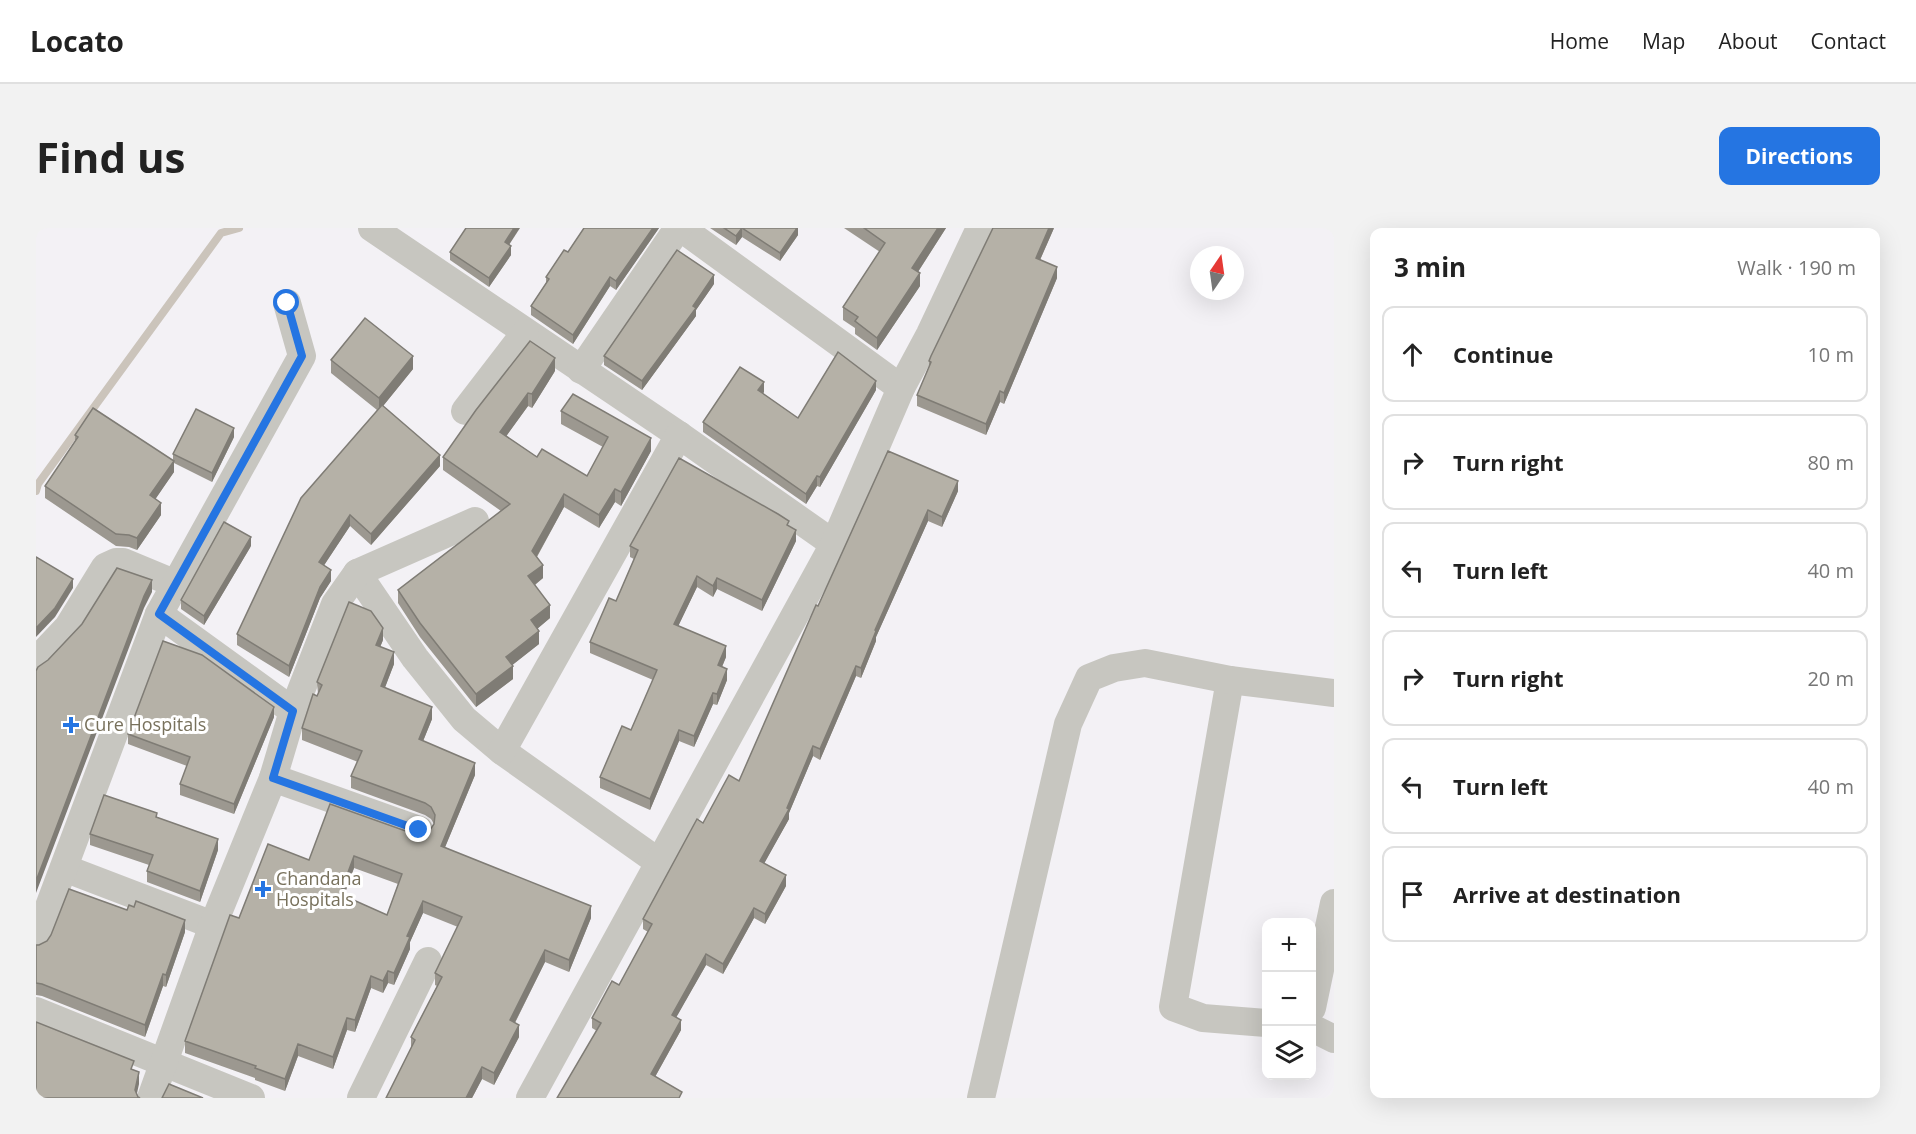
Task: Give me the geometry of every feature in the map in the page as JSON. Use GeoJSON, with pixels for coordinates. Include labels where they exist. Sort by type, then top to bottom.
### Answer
{"type":"FeatureCollection","features":[{"type":"Feature","properties":{"kind":"street"},"geometry":{"type":"LineString","coordinates":[[372,228],[678,435],[834,544]]}},
{"type":"Feature","properties":{"kind":"street"},"geometry":{"type":"LineString","coordinates":[[581,370],[680,228],[901,388]]}},
{"type":"Feature","properties":{"kind":"street"},"geometry":{"type":"LineString","coordinates":[[530,1098],[834,544],[901,388],[930,334],[979,229]]}},
{"type":"Feature","properties":{"kind":"street"},"geometry":{"type":"LineString","coordinates":[[36,941],[159,614],[302,356],[287,303]]}},
{"type":"Feature","properties":{"kind":"street"},"geometry":{"type":"LineString","coordinates":[[465,411],[525,333]]}},
{"type":"Feature","properties":{"kind":"street"},"geometry":{"type":"LineString","coordinates":[[502,751],[678,435]]}},
{"type":"Feature","properties":{"kind":"street"},"geometry":{"type":"LineString","coordinates":[[152,1098],[213,925],[273,778],[293,711],[334,604],[357,573],[476,521]]}},
{"type":"Feature","properties":{"kind":"street"},"geometry":{"type":"LineString","coordinates":[[36,661],[68,627],[105,567],[110,563],[123,562],[176,584]]}},
{"type":"Feature","properties":{"kind":"street"},"geometry":{"type":"LineString","coordinates":[[357,573],[415,658],[464,719],[502,751],[660,863]]}},
{"type":"Feature","properties":{"kind":"street"},"geometry":{"type":"LineString","coordinates":[[159,614],[293,711]]}},
{"type":"Feature","properties":{"kind":"street"},"geometry":{"type":"LineString","coordinates":[[981,1098],[1068,724],[1089,678],[1114,668],[1145,663],[1230,680],[1334,693]]}},
{"type":"Feature","properties":{"kind":"street"},"geometry":{"type":"LineString","coordinates":[[1230,680],[1173,1007],[1203,1018],[1262,1023]]}},
{"type":"Feature","properties":{"kind":"street"},"geometry":{"type":"LineString","coordinates":[[273,778],[419,830]]}},
{"type":"Feature","properties":{"kind":"street"},"geometry":{"type":"LineString","coordinates":[[64,868],[213,925]]}},
{"type":"Feature","properties":{"kind":"street"},"geometry":{"type":"LineString","coordinates":[[1316,985],[1334,903]]}},
{"type":"Feature","properties":{"kind":"street"},"geometry":{"type":"LineString","coordinates":[[361,1098],[428,961]]}},
{"type":"Feature","properties":{"kind":"street"},"geometry":{"type":"LineString","coordinates":[[36,1011],[251,1098]]}},
{"type":"Feature","properties":{"kind":"street"},"geometry":{"type":"LineString","coordinates":[[1316,1030],[1334,1039]]}},
{"type":"Feature","properties":{"kind":"building"},"geometry":{"type":"Polygon","coordinates":[[[466,228],[514,228],[505,242],[511,246],[489,278],[450,252],[466,228]]]}},
{"type":"Feature","properties":{"kind":"building"},"geometry":{"type":"Polygon","coordinates":[[[584,228],[653,228],[616,281],[610,277],[573,335],[531,306],[549,279],[546,277],[564,250],[568,252],[584,228]]]}},
{"type":"Feature","properties":{"kind":"building"},"geometry":{"type":"Polygon","coordinates":[[[724,228],[742,228],[736,236],[724,228]]]}},
{"type":"Feature","properties":{"kind":"building"},"geometry":{"type":"Polygon","coordinates":[[[742,228],[797,228],[780,253],[742,228]]]}},
{"type":"Feature","properties":{"kind":"building"},"geometry":{"type":"Polygon","coordinates":[[[864,228],[938,228],[912,268],[920,273],[877,338],[855,321],[858,317],[843,307],[885,243],[864,228]]]}},
{"type":"Feature","properties":{"kind":"building"},"geometry":{"type":"Polygon","coordinates":[[[993,228],[1049,228],[1036,258],[1057,267],[1004,393],[1000,391],[986,424],[917,395],[931,362],[929,361],[931,356],[993,228]]]}},
{"type":"Feature","properties":{"kind":"building"},"geometry":{"type":"Polygon","coordinates":[[[677,250],[714,275],[693,306],[696,308],[642,381],[604,356],[677,250]]]}},
{"type":"Feature","properties":{"kind":"building"},"geometry":{"type":"Polygon","coordinates":[[[365,318],[413,356],[379,398],[331,360],[365,318]]]}},
{"type":"Feature","properties":{"kind":"building"},"geometry":{"type":"Polygon","coordinates":[[[530,341],[555,358],[532,394],[528,393],[500,432],[537,457],[542,449],[587,476],[608,437],[561,411],[573,394],[651,438],[621,492],[615,489],[599,515],[564,494],[532,551],[543,565],[528,576],[550,605],[531,620],[539,631],[506,657],[513,666],[476,694],[420,623],[398,590],[510,504],[443,457],[530,341]]]}},
{"type":"Feature","properties":{"kind":"building"},"geometry":{"type":"Polygon","coordinates":[[[838,352],[876,381],[820,477],[817,476],[806,494],[703,422],[740,367],[764,382],[758,390],[798,418],[838,352]]]}},
{"type":"Feature","properties":{"kind":"building"},"geometry":{"type":"Polygon","coordinates":[[[382,405],[440,455],[371,534],[350,515],[319,562],[331,570],[320,587],[289,666],[237,634],[301,498],[382,405]]]}},
{"type":"Feature","properties":{"kind":"building"},"geometry":{"type":"Polygon","coordinates":[[[93,408],[174,461],[150,495],[161,503],[137,538],[116,534],[45,486],[78,437],[75,435],[93,408]]]}},
{"type":"Feature","properties":{"kind":"building"},"geometry":{"type":"Polygon","coordinates":[[[196,409],[234,428],[212,473],[173,454],[196,409]]]}},
{"type":"Feature","properties":{"kind":"building"},"geometry":{"type":"Polygon","coordinates":[[[888,451],[958,481],[942,517],[928,510],[875,630],[861,668],[856,666],[820,749],[813,746],[787,808],[789,809],[760,861],[786,875],[765,914],[754,908],[723,964],[706,954],[672,1015],[681,1020],[651,1074],[682,1092],[679,1098],[557,1098],[601,1023],[592,1018],[612,981],[619,985],[652,924],[643,919],[697,819],[703,823],[729,775],[739,781],[816,605],[818,606],[888,451]]]}},
{"type":"Feature","properties":{"kind":"building"},"geometry":{"type":"Polygon","coordinates":[[[679,458],[778,514],[789,521],[787,525],[796,530],[762,600],[717,578],[713,586],[697,576],[674,624],[726,646],[718,665],[727,669],[717,694],[713,693],[694,736],[679,730],[650,799],[600,777],[622,726],[631,730],[657,670],[590,642],[609,598],[616,601],[638,550],[630,546],[679,458]]]}},
{"type":"Feature","properties":{"kind":"building"},"geometry":{"type":"Polygon","coordinates":[[[224,522],[251,537],[204,616],[181,600],[224,522]]]}},
{"type":"Feature","properties":{"kind":"building"},"geometry":{"type":"Polygon","coordinates":[[[36,557],[73,579],[55,608],[36,628],[36,557]]]}},
{"type":"Feature","properties":{"kind":"building"},"geometry":{"type":"Polygon","coordinates":[[[117,568],[152,580],[36,881],[36,671],[82,624],[117,568]]]}},
{"type":"Feature","properties":{"kind":"building"},"geometry":{"type":"Polygon","coordinates":[[[349,602],[371,611],[383,628],[376,645],[394,652],[381,686],[432,707],[419,739],[475,763],[441,846],[591,906],[569,960],[545,950],[510,1020],[519,1025],[494,1073],[482,1067],[466,1098],[386,1098],[415,1040],[411,1037],[442,977],[435,973],[462,917],[423,901],[394,973],[388,971],[383,981],[371,976],[355,1020],[347,1018],[333,1057],[298,1044],[285,1079],[255,1068],[256,1066],[185,1041],[230,915],[239,918],[268,844],[309,860],[330,804],[414,834],[423,834],[434,824],[435,815],[431,807],[425,803],[351,776],[362,751],[302,728],[313,694],[317,696],[322,685],[317,682],[349,602]],[[354,856],[340,894],[387,915],[402,874],[354,856]]]}},
{"type":"Feature","properties":{"kind":"building"},"geometry":{"type":"Polygon","coordinates":[[[163,641],[202,655],[274,707],[234,804],[180,784],[190,757],[128,734],[163,641]]]}},
{"type":"Feature","properties":{"kind":"building"},"geometry":{"type":"Polygon","coordinates":[[[104,795],[157,813],[156,817],[218,839],[200,891],[147,871],[153,855],[90,834],[104,795]]]}},
{"type":"Feature","properties":{"kind":"building"},"geometry":{"type":"Polygon","coordinates":[[[69,889],[127,910],[129,905],[134,907],[136,901],[185,920],[166,975],[163,974],[145,1025],[36,983],[36,945],[47,941],[51,935],[69,889]]]}},
{"type":"Feature","properties":{"kind":"building"},"geometry":{"type":"Polygon","coordinates":[[[36,1022],[134,1061],[131,1069],[139,1072],[135,1090],[140,1098],[36,1098],[36,1022]]]}},
{"type":"Feature","properties":{"kind":"building"},"geometry":{"type":"Polygon","coordinates":[[[169,1084],[203,1098],[162,1098],[169,1084]]]}},
{"type":"Feature","properties":{"kind":"waterway"},"geometry":{"type":"LineString","coordinates":[[36,491],[38,484],[221,233],[239,228]]}},
{"type":"Feature","properties":{"kind":"place","name":"Cure Hospitals"},"geometry":{"type":"Point","coordinates":[71,725]}},
{"type":"Feature","properties":{"kind":"place","name":"Chandana Hospitals"},"geometry":{"type":"Point","coordinates":[263,889]}},
{"type":"Feature","properties":{"kind":"route"},"geometry":{"type":"LineString","coordinates":[[287,303],[302,356],[159,614],[293,711],[273,778],[419,830]]}}]}
